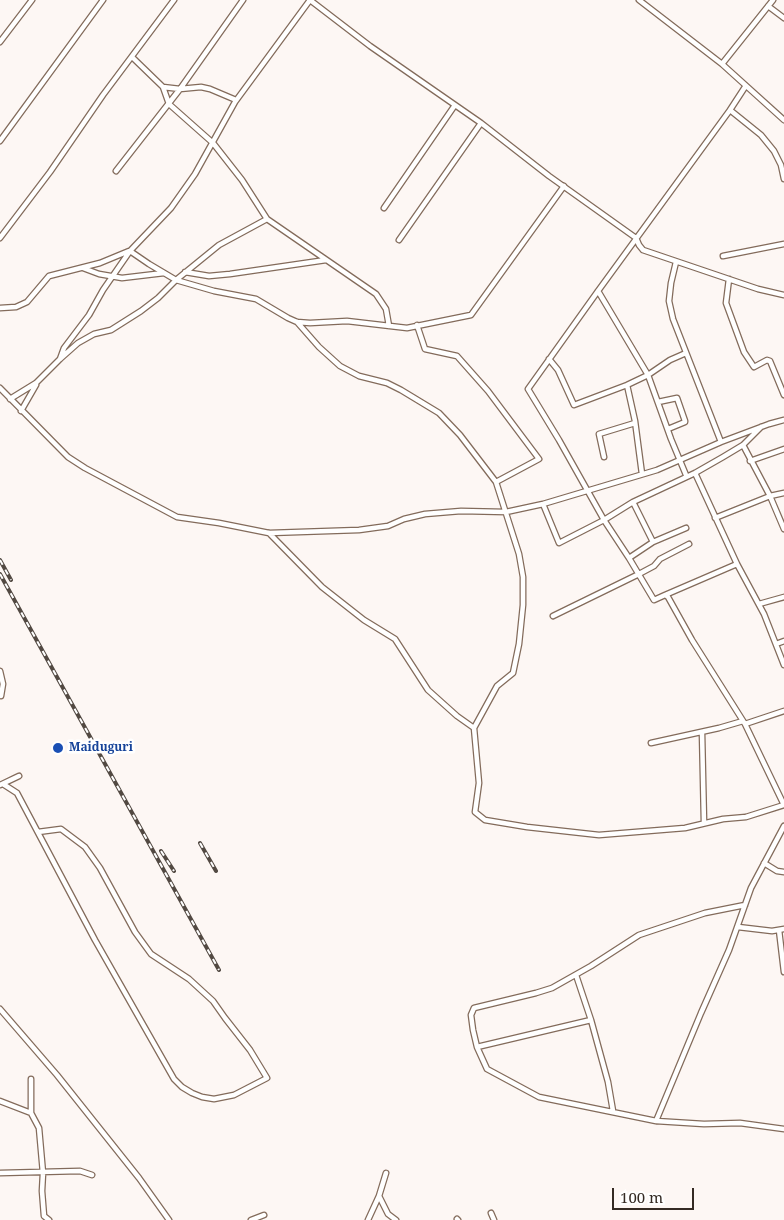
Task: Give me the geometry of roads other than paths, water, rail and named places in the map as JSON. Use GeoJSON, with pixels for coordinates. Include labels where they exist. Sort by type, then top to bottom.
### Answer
{"type":"FeatureCollection","features":[{"type":"Feature","properties":{"kind":"street"},"geometry":{"type":"LineString","coordinates":[[0,42],[32,0]]}},
{"type":"Feature","properties":{"kind":"street"},"geometry":{"type":"LineString","coordinates":[[0,141],[104,0]]}},
{"type":"Feature","properties":{"kind":"street"},"geometry":{"type":"LineString","coordinates":[[0,238],[174,0]]}},
{"type":"Feature","properties":{"kind":"street"},"geometry":{"type":"LineString","coordinates":[[116,171],[169,104],[243,0]]}},
{"type":"Feature","properties":{"kind":"street"},"geometry":{"type":"LineString","coordinates":[[60,359],[64,348],[89,315],[103,290],[130,251],[171,208],[195,174],[236,100],[310,0],[370,46],[480,123],[636,238],[643,250],[784,296]]}},
{"type":"Feature","properties":{"kind":"street"},"geometry":{"type":"LineString","coordinates":[[639,0],[722,64],[745,87],[784,120]]}},
{"type":"Feature","properties":{"kind":"street"},"geometry":{"type":"LineString","coordinates":[[722,64],[773,0]]}},
{"type":"Feature","properties":{"kind":"street"},"geometry":{"type":"LineString","coordinates":[[768,6],[784,18]]}},
{"type":"Feature","properties":{"kind":"street"},"geometry":{"type":"LineString","coordinates":[[132,57],[163,88],[169,104],[213,143],[242,180],[267,219],[376,294],[386,309],[389,326]]}},
{"type":"Feature","properties":{"kind":"street"},"geometry":{"type":"LineString","coordinates":[[163,88],[200,87],[210,89],[236,100]]}},
{"type":"Feature","properties":{"kind":"street"},"geometry":{"type":"LineString","coordinates":[[737,564],[654,600],[604,520],[560,440],[528,390],[549,358],[745,87]]}},
{"type":"Feature","properties":{"kind":"street"},"geometry":{"type":"LineString","coordinates":[[384,208],[455,105]]}},
{"type":"Feature","properties":{"kind":"street"},"geometry":{"type":"LineString","coordinates":[[730,110],[761,135],[774,151],[784,179]]}},
{"type":"Feature","properties":{"kind":"street"},"geometry":{"type":"LineString","coordinates":[[399,240],[480,123]]}},
{"type":"Feature","properties":{"kind":"street"},"geometry":{"type":"LineString","coordinates":[[130,251],[176,280],[214,291],[256,299],[297,322],[346,321],[406,328],[471,316],[564,186]]}},
{"type":"Feature","properties":{"kind":"street"},"geometry":{"type":"LineString","coordinates":[[10,399],[36,383],[60,359],[88,336],[111,330],[141,311],[158,298],[185,272],[219,246],[267,219]]}},
{"type":"Feature","properties":{"kind":"street"},"geometry":{"type":"LineString","coordinates":[[723,256],[784,244]]}},
{"type":"Feature","properties":{"kind":"street"},"geometry":{"type":"LineString","coordinates":[[0,308],[16,307],[27,302],[49,276],[83,268],[130,251]]}},
{"type":"Feature","properties":{"kind":"street"},"geometry":{"type":"LineString","coordinates":[[185,272],[210,276],[326,260]]}},
{"type":"Feature","properties":{"kind":"street"},"geometry":{"type":"LineString","coordinates":[[676,262],[669,301],[673,319],[721,442]]}},
{"type":"Feature","properties":{"kind":"street"},"geometry":{"type":"LineString","coordinates":[[83,268],[99,274],[122,278],[164,273]]}},
{"type":"Feature","properties":{"kind":"street"},"geometry":{"type":"LineString","coordinates":[[729,279],[726,303],[744,352],[754,366],[767,360],[770,361],[784,395]]}},
{"type":"Feature","properties":{"kind":"street"},"geometry":{"type":"LineString","coordinates":[[598,291],[648,375],[686,475]]}},
{"type":"Feature","properties":{"kind":"street"},"geometry":{"type":"LineString","coordinates":[[297,322],[319,347],[340,366],[359,376],[387,383],[402,390],[439,414],[460,435],[496,482],[524,577],[519,644],[512,672],[496,686],[474,728],[479,783],[475,812],[485,820],[599,835],[685,828],[704,823],[746,817],[784,805],[744,722],[665,595]]}},
{"type":"Feature","properties":{"kind":"street"},"geometry":{"type":"LineString","coordinates":[[418,325],[425,349],[457,356],[488,391],[539,458],[496,482]]}},
{"type":"Feature","properties":{"kind":"street"},"geometry":{"type":"LineString","coordinates":[[549,358],[558,370],[574,405],[627,385],[686,353]]}},
{"type":"Feature","properties":{"kind":"street"},"geometry":{"type":"LineString","coordinates":[[778,384],[784,381]]}},
{"type":"Feature","properties":{"kind":"street"},"geometry":{"type":"LineString","coordinates":[[21,411],[36,383]]}},
{"type":"Feature","properties":{"kind":"street"},"geometry":{"type":"LineString","coordinates":[[627,385],[635,422],[642,474]]}},
{"type":"Feature","properties":{"kind":"street"},"geometry":{"type":"LineString","coordinates":[[0,388],[68,457],[85,468],[177,517],[269,533],[352,530],[388,526],[404,518],[425,514],[461,511],[506,512],[543,504],[680,461],[721,442],[784,420]]}},
{"type":"Feature","properties":{"kind":"street"},"geometry":{"type":"LineString","coordinates":[[658,402],[677,398],[686,421],[668,429]]}},
{"type":"Feature","properties":{"kind":"street"},"geometry":{"type":"LineString","coordinates":[[604,457],[599,434],[635,422]]}},
{"type":"Feature","properties":{"kind":"street"},"geometry":{"type":"LineString","coordinates":[[543,504],[559,543],[743,445],[763,426]]}},
{"type":"Feature","properties":{"kind":"street"},"geometry":{"type":"LineString","coordinates":[[743,445],[770,496],[784,529]]}},
{"type":"Feature","properties":{"kind":"street"},"geometry":{"type":"LineString","coordinates":[[750,461],[784,449]]}},
{"type":"Feature","properties":{"kind":"street"},"geometry":{"type":"LineString","coordinates":[[695,472],[737,564],[759,604],[784,665]]}},
{"type":"Feature","properties":{"kind":"street"},"geometry":{"type":"LineString","coordinates":[[716,518],[770,496],[784,493]]}},
{"type":"Feature","properties":{"kind":"street"},"geometry":{"type":"LineString","coordinates":[[633,502],[653,542]]}},
{"type":"Feature","properties":{"kind":"street"},"geometry":{"type":"LineString","coordinates":[[629,558],[653,542],[686,528]]}},
{"type":"Feature","properties":{"kind":"street"},"geometry":{"type":"LineString","coordinates":[[269,533],[322,588],[378,629],[395,639],[428,690],[457,716],[474,728]]}},
{"type":"Feature","properties":{"kind":"street"},"geometry":{"type":"LineString","coordinates":[[553,616],[639,574],[654,566],[660,559],[689,544]]}},
{"type":"Feature","properties":{"kind":"street"},"geometry":{"type":"LineString","coordinates":[[759,604],[784,597]]}},
{"type":"Feature","properties":{"kind":"street"},"geometry":{"type":"LineString","coordinates":[[776,644],[784,641]]}},
{"type":"Feature","properties":{"kind":"street"},"geometry":{"type":"LineString","coordinates":[[0,671],[3,684],[1,696]]}},
{"type":"Feature","properties":{"kind":"street"},"geometry":{"type":"LineString","coordinates":[[652,742],[702,732],[784,711]]}},
{"type":"Feature","properties":{"kind":"street"},"geometry":{"type":"LineString","coordinates":[[702,732],[704,823]]}},
{"type":"Feature","properties":{"kind":"street"},"geometry":{"type":"LineString","coordinates":[[2,784],[19,776]]}},
{"type":"Feature","properties":{"kind":"street"},"geometry":{"type":"LineString","coordinates":[[2,784],[17,792],[38,832],[95,940],[178,1083],[197,1096],[214,1099],[234,1095],[267,1078],[250,1050],[213,1000],[189,979],[151,954],[135,932],[100,868],[85,847],[61,829],[38,832]]}},
{"type":"Feature","properties":{"kind":"street"},"geometry":{"type":"LineString","coordinates":[[656,1121],[701,1013],[730,950],[751,888],[784,826]]}},
{"type":"Feature","properties":{"kind":"street"},"geometry":{"type":"LineString","coordinates":[[764,863],[777,872],[784,872]]}},
{"type":"Feature","properties":{"kind":"street"},"geometry":{"type":"LineString","coordinates":[[745,905],[706,913],[639,935],[576,975],[536,994],[474,1008],[471,1015],[477,1046],[487,1069],[539,1097],[656,1121],[704,1124],[740,1123],[784,1129]]}},
{"type":"Feature","properties":{"kind":"street"},"geometry":{"type":"LineString","coordinates":[[738,927],[756,930],[781,929],[784,972]]}},
{"type":"Feature","properties":{"kind":"street"},"geometry":{"type":"LineString","coordinates":[[576,975],[608,1082],[613,1111]]}},
{"type":"Feature","properties":{"kind":"street"},"geometry":{"type":"LineString","coordinates":[[0,1009],[57,1075],[139,1178],[169,1220]]}},
{"type":"Feature","properties":{"kind":"street"},"geometry":{"type":"LineString","coordinates":[[477,1046],[591,1020]]}},
{"type":"Feature","properties":{"kind":"street"},"geometry":{"type":"LineString","coordinates":[[31,1079],[31,1113],[39,1128],[44,1216],[49,1220]]}},
{"type":"Feature","properties":{"kind":"street"},"geometry":{"type":"LineString","coordinates":[[0,1100],[31,1113]]}},
{"type":"Feature","properties":{"kind":"street"},"geometry":{"type":"LineString","coordinates":[[0,1172],[43,1173],[80,1171],[92,1175]]}},
{"type":"Feature","properties":{"kind":"street"},"geometry":{"type":"LineString","coordinates":[[368,1220],[379,1196],[386,1173]]}},
{"type":"Feature","properties":{"kind":"street"},"geometry":{"type":"LineString","coordinates":[[379,1196],[388,1214],[396,1220]]}},
{"type":"Feature","properties":{"kind":"street"},"geometry":{"type":"LineString","coordinates":[[490,1213],[494,1220]]}},
{"type":"Feature","properties":{"kind":"street"},"geometry":{"type":"LineString","coordinates":[[250,1220],[264,1215]]}},
{"type":"Feature","properties":{"kind":"railway"},"geometry":{"type":"LineString","coordinates":[[0,560],[11,580]]}},
{"type":"Feature","properties":{"kind":"railway"},"geometry":{"type":"LineString","coordinates":[[0,574],[219,970]]}},
{"type":"Feature","properties":{"kind":"railway"},"geometry":{"type":"LineString","coordinates":[[200,843],[216,871]]}},
{"type":"Feature","properties":{"kind":"railway"},"geometry":{"type":"LineString","coordinates":[[161,851],[174,871]]}},
{"type":"Feature","properties":{"kind":"place","name":"Maiduguri"},"geometry":{"type":"Point","coordinates":[58,748]}}]}
